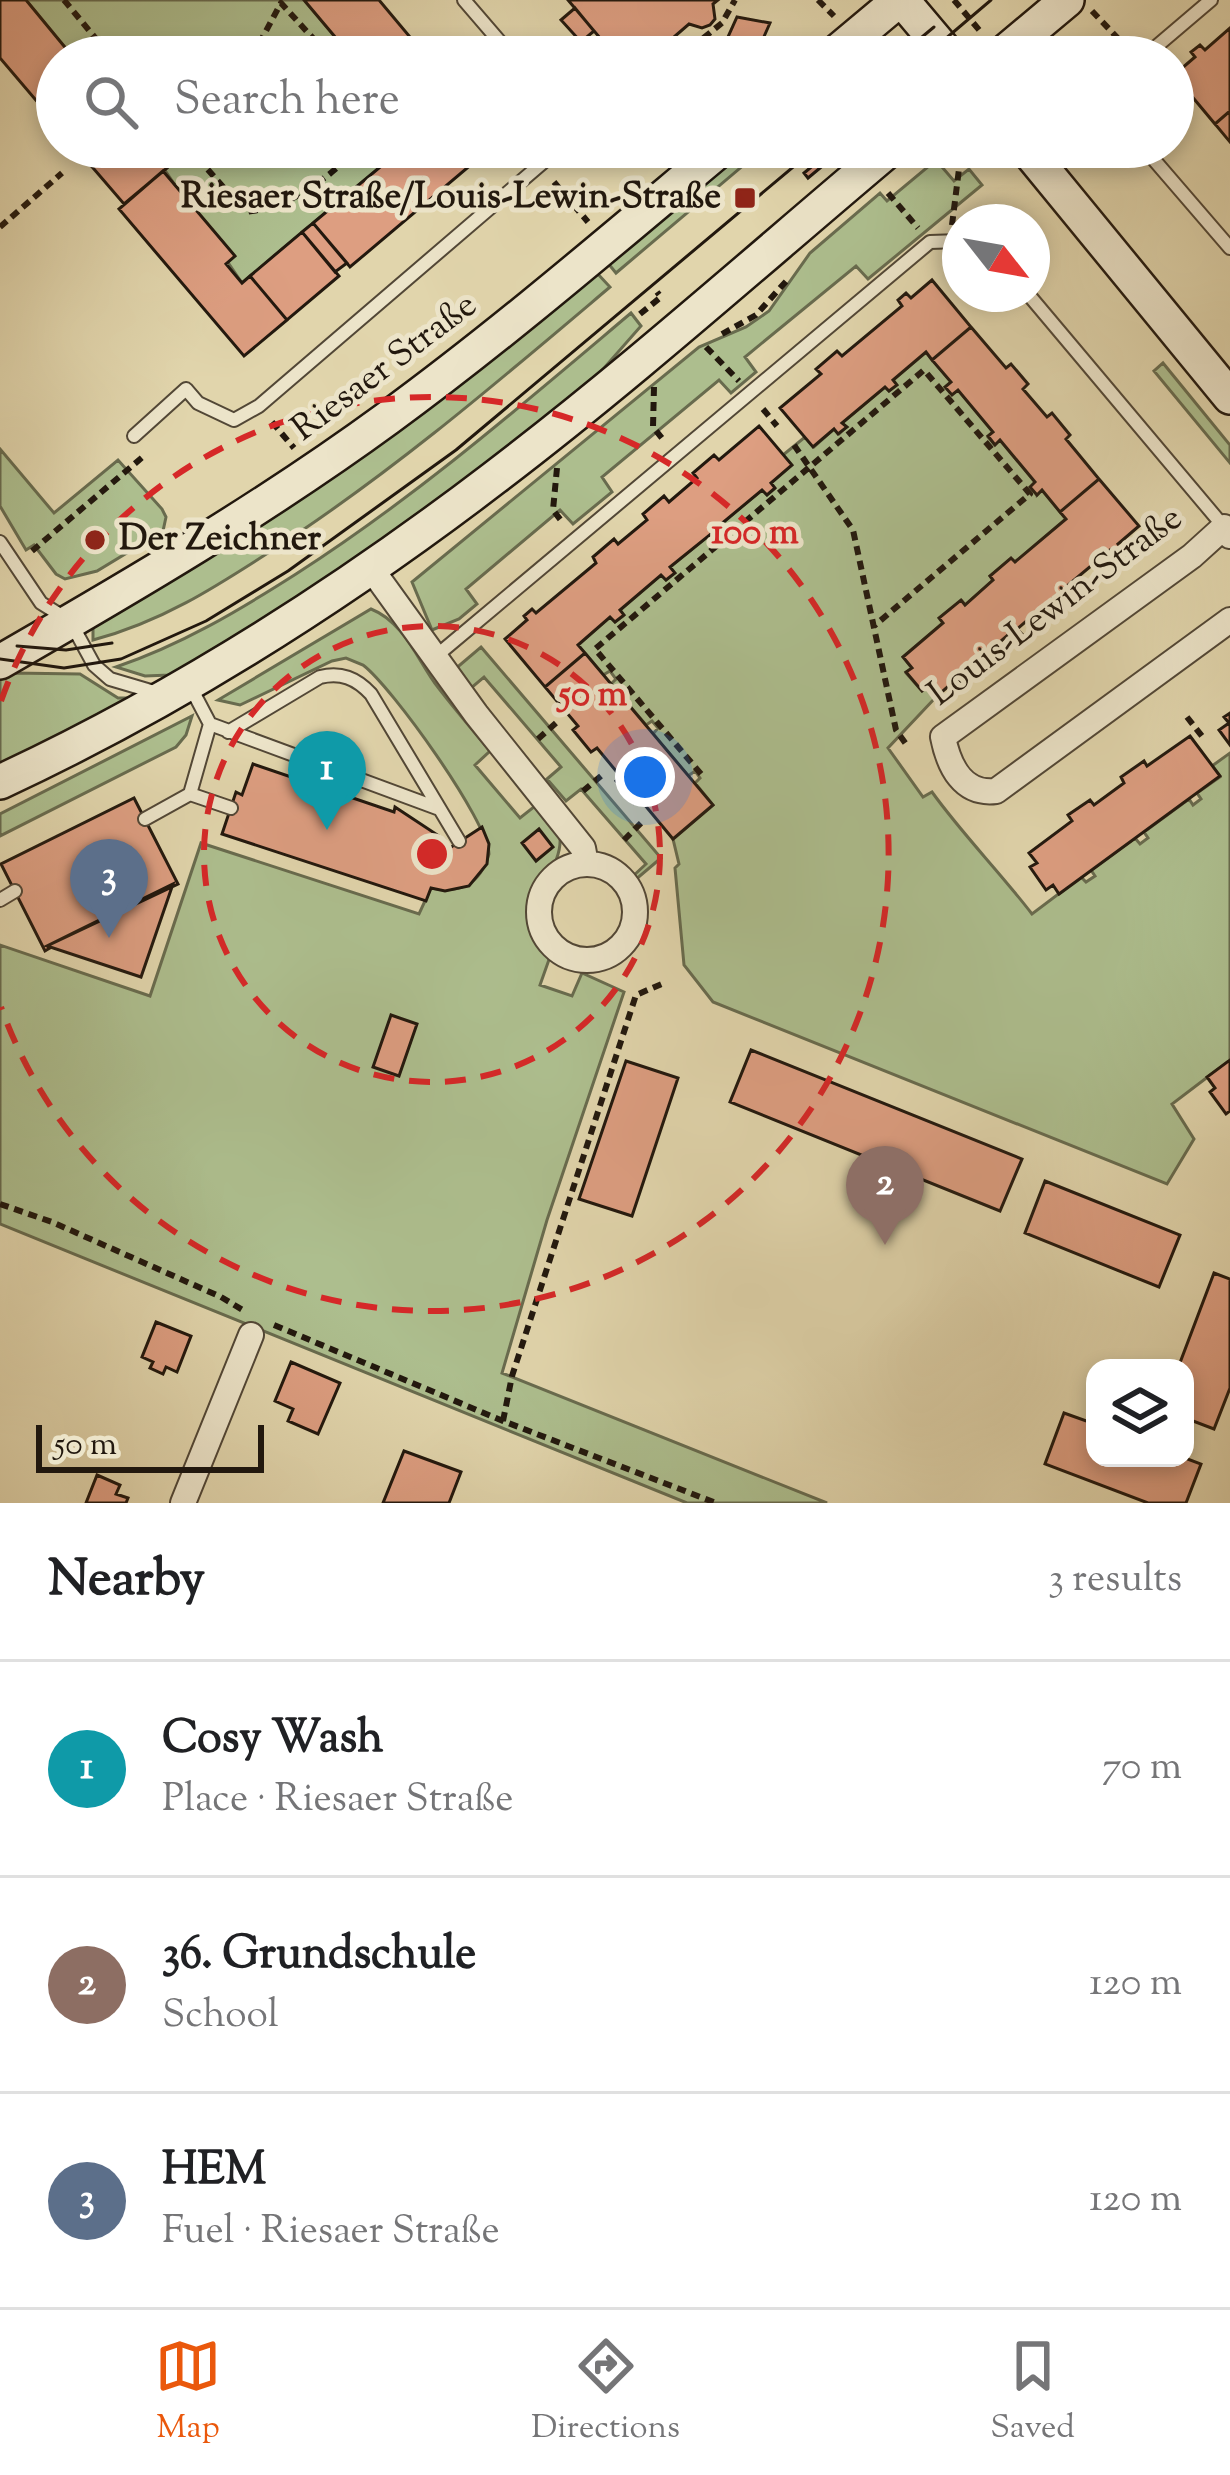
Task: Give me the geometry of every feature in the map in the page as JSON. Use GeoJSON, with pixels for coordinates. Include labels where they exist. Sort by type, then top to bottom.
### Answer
{"type":"FeatureCollection","features":[{"type":"Feature","properties":{"kind":"main road"},"geometry":{"type":"LineString","coordinates":[[856,36],[900,0],[932,36]]}},
{"type":"Feature","properties":{"kind":"main road"},"geometry":{"type":"LineString","coordinates":[[1030,36],[1078,4]]}},
{"type":"Feature","properties":{"kind":"main road","name":"Riesaer Straße"},"geometry":{"type":"LineString","coordinates":[[0,662],[299,480],[387,419],[485,345],[698,168]]}},
{"type":"Feature","properties":{"kind":"main road"},"geometry":{"type":"LineString","coordinates":[[0,782],[178,689],[370,567],[561,425],[867,168]]}},
{"type":"Feature","properties":{"kind":"main road"},"geometry":{"type":"LineString","coordinates":[[1042,168],[1230,398]]}},
{"type":"Feature","properties":{"kind":"street","name":"Louis-Lewin-Straße"},"geometry":{"type":"LineString","coordinates":[[1227,531],[943,737],[947,758],[967,786],[979,793],[997,790],[1230,620]]}},
{"type":"Feature","properties":{"kind":"street"},"geometry":{"type":"LineString","coordinates":[[370,567],[583,848],[586,864]]}},
{"type":"Feature","properties":{"kind":"street"},"geometry":{"type":"LineString","coordinates":[[183,1503],[250,1335]]}},
{"type":"Feature","properties":{"kind":"lane"},"geometry":{"type":"LineString","coordinates":[[464,0],[495,36]]}},
{"type":"Feature","properties":{"kind":"lane"},"geometry":{"type":"LineString","coordinates":[[1166,36],[1211,0]]}},
{"type":"Feature","properties":{"kind":"lane"},"geometry":{"type":"LineString","coordinates":[[134,436],[186,388],[198,403],[234,421],[260,406],[537,168]]}},
{"type":"Feature","properties":{"kind":"lane"},"geometry":{"type":"LineString","coordinates":[[1161,168],[1230,248]]}},
{"type":"Feature","properties":{"kind":"lane"},"geometry":{"type":"LineString","coordinates":[[435,657],[930,242],[942,242]]}},
{"type":"Feature","properties":{"kind":"lane","name":"Louis-Lewin-Straße"},"geometry":{"type":"LineString","coordinates":[[1043,312],[1227,531]]}},
{"type":"Feature","properties":{"kind":"lane"},"geometry":{"type":"LineString","coordinates":[[0,542],[41,603],[70,621],[94,665],[110,679],[178,689],[210,724],[438,808]]}},
{"type":"Feature","properties":{"kind":"lane"},"geometry":{"type":"LineString","coordinates":[[228,732],[320,677],[331,674],[354,679],[371,694],[459,841]]}},
{"type":"Feature","properties":{"kind":"lane"},"geometry":{"type":"LineString","coordinates":[[145,819],[190,794],[210,724]]}},
{"type":"Feature","properties":{"kind":"lane"},"geometry":{"type":"LineString","coordinates":[[190,794],[231,808]]}},
{"type":"Feature","properties":{"kind":"lane"},"geometry":{"type":"LineString","coordinates":[[0,900],[15,891]]}},
{"type":"Feature","properties":{"kind":"path"},"geometry":{"type":"LineString","coordinates":[[64,0],[94,36]]}},
{"type":"Feature","properties":{"kind":"path"},"geometry":{"type":"LineString","coordinates":[[706,36],[722,23],[735,0]]}},
{"type":"Feature","properties":{"kind":"path"},"geometry":{"type":"LineString","coordinates":[[818,0],[836,18]]}},
{"type":"Feature","properties":{"kind":"path"},"geometry":{"type":"LineString","coordinates":[[954,0],[984,36]]}},
{"type":"Feature","properties":{"kind":"path"},"geometry":{"type":"LineString","coordinates":[[263,36],[279,2],[311,36]]}},
{"type":"Feature","properties":{"kind":"path"},"geometry":{"type":"LineString","coordinates":[[1078,4],[1113,36]]}},
{"type":"Feature","properties":{"kind":"path"},"geometry":{"type":"LineString","coordinates":[[206,168],[245,212],[289,202],[336,168]]}},
{"type":"Feature","properties":{"kind":"path"},"geometry":{"type":"LineString","coordinates":[[542,168],[592,228]]}},
{"type":"Feature","properties":{"kind":"path"},"geometry":{"type":"LineString","coordinates":[[958,204],[960,168]]}},
{"type":"Feature","properties":{"kind":"path"},"geometry":{"type":"LineString","coordinates":[[0,227],[62,173]]}},
{"type":"Feature","properties":{"kind":"path"},"geometry":{"type":"LineString","coordinates":[[881,185],[930,242]]}},
{"type":"Feature","properties":{"kind":"path"},"geometry":{"type":"LineString","coordinates":[[640,314],[661,297],[657,292]]}},
{"type":"Feature","properties":{"kind":"path"},"geometry":{"type":"LineString","coordinates":[[700,340],[751,394]]}},
{"type":"Feature","properties":{"kind":"path"},"geometry":{"type":"LineString","coordinates":[[701,774],[595,649],[924,370],[1030,494],[874,626]]}},
{"type":"Feature","properties":{"kind":"path"},"geometry":{"type":"LineString","coordinates":[[655,378],[653,427],[676,457]]}},
{"type":"Feature","properties":{"kind":"path"},"geometry":{"type":"LineString","coordinates":[[794,445],[854,530],[896,730],[906,744]]}},
{"type":"Feature","properties":{"kind":"path"},"geometry":{"type":"LineString","coordinates":[[15,565],[148,453]]}},
{"type":"Feature","properties":{"kind":"path"},"geometry":{"type":"LineString","coordinates":[[558,458],[553,510],[577,539]]}},
{"type":"Feature","properties":{"kind":"path"},"geometry":{"type":"LineString","coordinates":[[1187,717],[1204,740]]}},
{"type":"Feature","properties":{"kind":"path"},"geometry":{"type":"LineString","coordinates":[[538,739],[556,723]]}},
{"type":"Feature","properties":{"kind":"path"},"geometry":{"type":"LineString","coordinates":[[583,791],[601,776]]}},
{"type":"Feature","properties":{"kind":"path"},"geometry":{"type":"LineString","coordinates":[[624,840],[641,824]]}},
{"type":"Feature","properties":{"kind":"path"},"geometry":{"type":"LineString","coordinates":[[503,1421],[512,1376],[636,995],[664,983]]}},
{"type":"Feature","properties":{"kind":"path"},"geometry":{"type":"LineString","coordinates":[[0,1204],[52,1222],[221,1297],[257,1318],[503,1421],[716,1503]]}},
{"type":"Feature","properties":{"kind":"green space"},"geometry":{"type":"Polygon","coordinates":[[[26,0],[304,0],[334,36],[56,36],[26,0]]]}},
{"type":"Feature","properties":{"kind":"green space"},"geometry":{"type":"Polygon","coordinates":[[[163,168],[379,168],[242,283],[163,168]]]}},
{"type":"Feature","properties":{"kind":"green space"},"geometry":{"type":"Polygon","coordinates":[[[719,168],[740,168],[616,273],[607,262],[719,168]]]}},
{"type":"Feature","properties":{"kind":"green space"},"geometry":{"type":"Polygon","coordinates":[[[926,168],[943,168],[954,181],[969,169],[982,185],[959,204],[942,204],[942,218],[868,279],[856,266],[745,357],[756,372],[731,393],[719,380],[602,477],[612,492],[573,524],[560,510],[466,589],[477,604],[459,619],[432,630],[412,582],[699,347],[746,327],[769,311],[810,253],[880,193],[887,201],[926,168]]]}},
{"type":"Feature","properties":{"kind":"green space"},"geometry":{"type":"Polygon","coordinates":[[[596,272],[610,287],[360,490],[208,591],[141,624],[93,640],[93,626],[596,272]]]}},
{"type":"Feature","properties":{"kind":"green space"},"geometry":{"type":"Polygon","coordinates":[[[631,313],[641,326],[590,384],[390,537],[259,626],[170,675],[145,676],[116,667],[209,626],[384,514],[631,313]]]}},
{"type":"Feature","properties":{"kind":"green space"},"geometry":{"type":"Polygon","coordinates":[[[926,352],[951,382],[946,387],[952,394],[958,390],[993,432],[988,437],[994,444],[1000,440],[1035,482],[1037,495],[1042,490],[1066,519],[1015,562],[1011,559],[990,576],[993,580],[965,605],[962,601],[940,618],[943,623],[903,657],[912,668],[906,673],[922,691],[927,687],[936,697],[888,748],[923,797],[932,792],[1032,914],[1081,877],[1086,882],[1095,876],[1091,870],[1135,838],[1140,844],[1148,838],[1144,832],[1189,799],[1193,805],[1201,799],[1197,793],[1220,777],[1212,766],[1230,753],[1230,1060],[1172,1104],[1194,1139],[1167,1184],[713,1002],[684,965],[675,868],[679,864],[673,839],[713,805],[695,783],[700,778],[695,771],[688,776],[653,734],[658,728],[652,721],[646,725],[611,684],[616,679],[610,671],[603,675],[578,645],[610,617],[615,622],[623,616],[620,610],[661,575],[666,580],[674,573],[670,567],[712,533],[717,537],[724,531],[720,525],[762,490],[767,495],[774,489],[771,483],[791,465],[783,455],[805,437],[814,447],[834,429],[839,434],[846,427],[842,423],[885,387],[889,391],[896,385],[893,380],[926,352]]]}},
{"type":"Feature","properties":{"kind":"green space"},"geometry":{"type":"Polygon","coordinates":[[[1163,363],[1230,445],[1230,463],[1154,371],[1163,363]]]}},
{"type":"Feature","properties":{"kind":"green space"},"geometry":{"type":"Polygon","coordinates":[[[0,449],[54,513],[118,460],[162,509],[166,517],[163,531],[97,571],[65,579],[34,545],[26,550],[0,506],[0,449]]]}},
{"type":"Feature","properties":{"kind":"green space"},"geometry":{"type":"Polygon","coordinates":[[[371,609],[400,631],[490,751],[475,765],[520,818],[535,806],[560,838],[559,852],[534,910],[538,939],[551,954],[540,985],[572,996],[582,973],[624,992],[547,1220],[502,1373],[827,1503],[687,1503],[0,1224],[0,945],[150,996],[201,843],[419,914],[431,888],[460,888],[480,873],[489,854],[473,814],[415,726],[363,665],[346,658],[332,661],[240,705],[218,700],[371,609]]]}},
{"type":"Feature","properties":{"kind":"green space"},"geometry":{"type":"Polygon","coordinates":[[[481,647],[661,858],[634,881],[631,878],[646,864],[581,789],[566,801],[547,779],[561,767],[484,677],[470,689],[454,670],[481,647]]]}},
{"type":"Feature","properties":{"kind":"green space"},"geometry":{"type":"Polygon","coordinates":[[[12,673],[80,674],[118,698],[132,698],[0,767],[0,680],[12,673]]]}},
{"type":"Feature","properties":{"kind":"green space"},"geometry":{"type":"Polygon","coordinates":[[[192,716],[176,747],[0,836],[0,814],[192,716]]]}},
{"type":"Feature","properties":{"kind":"building"},"geometry":{"type":"Polygon","coordinates":[[[0,0],[26,0],[56,36],[36,36],[36,100],[0,58],[0,0]]]}},
{"type":"Feature","properties":{"kind":"building"},"geometry":{"type":"Polygon","coordinates":[[[304,0],[379,0],[409,36],[334,36],[304,0]]]}},
{"type":"Feature","properties":{"kind":"building"},"geometry":{"type":"Polygon","coordinates":[[[568,0],[718,0],[713,4],[715,19],[702,28],[689,24],[675,36],[598,36],[568,0]]]}},
{"type":"Feature","properties":{"kind":"building"},"geometry":{"type":"Polygon","coordinates":[[[575,8],[594,31],[576,36],[561,20],[575,8]]]}},
{"type":"Feature","properties":{"kind":"building"},"geometry":{"type":"Polygon","coordinates":[[[737,17],[770,23],[764,36],[728,36],[737,17]]]}},
{"type":"Feature","properties":{"kind":"building"},"geometry":{"type":"Polygon","coordinates":[[[1230,28],[1230,111],[1215,124],[1194,99],[1194,50],[1200,45],[1205,50],[1230,28]]]}},
{"type":"Feature","properties":{"kind":"building"},"geometry":{"type":"Polygon","coordinates":[[[1230,111],[1230,142],[1215,124],[1230,111]]]}},
{"type":"Feature","properties":{"kind":"building"},"geometry":{"type":"Polygon","coordinates":[[[93,168],[167,168],[124,204],[93,168]]]}},
{"type":"Feature","properties":{"kind":"building"},"geometry":{"type":"Polygon","coordinates":[[[379,168],[467,168],[350,267],[313,223],[379,168]]]}},
{"type":"Feature","properties":{"kind":"building"},"geometry":{"type":"Polygon","coordinates":[[[163,171],[235,256],[226,264],[242,283],[250,276],[287,320],[244,356],[119,209],[163,171]]]}},
{"type":"Feature","properties":{"kind":"building"},"geometry":{"type":"Polygon","coordinates":[[[313,223],[347,263],[335,272],[302,232],[313,223]]]}},
{"type":"Feature","properties":{"kind":"building"},"geometry":{"type":"Polygon","coordinates":[[[302,232],[339,276],[287,320],[250,276],[302,232]]]}},
{"type":"Feature","properties":{"kind":"building"},"geometry":{"type":"Polygon","coordinates":[[[932,280],[942,292],[942,312],[959,312],[971,327],[932,360],[926,352],[893,380],[897,385],[889,391],[885,387],[842,423],[847,427],[838,434],[834,429],[813,447],[780,408],[821,374],[816,369],[837,351],[842,356],[902,306],[898,300],[906,293],[911,298],[932,280]]]}},
{"type":"Feature","properties":{"kind":"building"},"geometry":{"type":"Polygon","coordinates":[[[971,327],[1006,368],[1011,364],[1028,384],[1023,389],[1047,417],[1052,413],[1070,435],[1066,439],[1099,479],[1060,512],[1042,490],[1037,495],[1030,487],[1035,482],[1000,440],[995,445],[988,436],[993,432],[958,390],[952,395],[945,387],[951,382],[932,360],[971,327]]]}},
{"type":"Feature","properties":{"kind":"building"},"geometry":{"type":"Polygon","coordinates":[[[759,426],[792,465],[771,483],[775,488],[767,495],[762,490],[720,525],[725,531],[716,538],[712,533],[670,567],[675,573],[666,580],[661,575],[620,610],[624,615],[615,622],[610,617],[578,645],[585,653],[545,687],[505,639],[527,620],[524,616],[532,609],[536,613],[596,563],[593,557],[614,539],[618,544],[647,520],[643,514],[664,496],[669,502],[697,478],[693,473],[714,455],[719,460],[759,426]]]}},
{"type":"Feature","properties":{"kind":"building"},"geometry":{"type":"Polygon","coordinates":[[[1099,479],[1139,526],[1118,544],[1122,549],[1114,556],[1110,550],[1067,586],[1072,592],[1064,599],[1059,593],[1017,629],[1022,634],[1013,641],[1008,635],[966,671],[972,677],[963,684],[958,678],[936,697],[927,687],[922,691],[906,672],[912,668],[903,657],[943,623],[939,618],[961,600],[965,605],[1011,558],[1015,562],[1066,519],[1060,512],[1099,479]]]}},
{"type":"Feature","properties":{"kind":"building"},"geometry":{"type":"Polygon","coordinates":[[[585,653],[713,805],[673,839],[639,798],[634,803],[616,781],[621,777],[597,748],[591,752],[573,730],[578,726],[545,687],[585,653]]]}},
{"type":"Feature","properties":{"kind":"building"},"geometry":{"type":"Polygon","coordinates":[[[1230,713],[1230,745],[1219,730],[1229,723],[1224,717],[1230,713]]]}},
{"type":"Feature","properties":{"kind":"building"},"geometry":{"type":"Polygon","coordinates":[[[1190,736],[1220,776],[1059,894],[1053,885],[1046,890],[1030,867],[1037,863],[1029,853],[1072,821],[1068,815],[1090,800],[1094,805],[1124,783],[1121,777],[1144,761],[1147,766],[1190,736]]]}},
{"type":"Feature","properties":{"kind":"building"},"geometry":{"type":"Polygon","coordinates":[[[253,764],[394,812],[395,807],[445,840],[439,855],[482,827],[489,844],[487,864],[469,886],[445,891],[431,888],[426,901],[222,834],[236,792],[242,795],[253,764]]]}},
{"type":"Feature","properties":{"kind":"building"},"geometry":{"type":"Polygon","coordinates":[[[134,798],[178,884],[45,951],[1,864],[134,798]]]}},
{"type":"Feature","properties":{"kind":"building"},"geometry":{"type":"Polygon","coordinates":[[[539,829],[553,847],[536,861],[522,843],[539,829]]]}},
{"type":"Feature","properties":{"kind":"building"},"geometry":{"type":"Polygon","coordinates":[[[173,884],[141,977],[47,946],[79,930],[173,884]]]}},
{"type":"Feature","properties":{"kind":"building"},"geometry":{"type":"Polygon","coordinates":[[[391,1015],[417,1024],[399,1076],[373,1067],[391,1015]]]}},
{"type":"Feature","properties":{"kind":"building"},"geometry":{"type":"Polygon","coordinates":[[[751,1050],[1022,1159],[1000,1211],[730,1102],[751,1050]]]}},
{"type":"Feature","properties":{"kind":"building"},"geometry":{"type":"Polygon","coordinates":[[[1230,1060],[1230,1111],[1226,1114],[1210,1092],[1215,1088],[1207,1077],[1230,1060]]]}},
{"type":"Feature","properties":{"kind":"building"},"geometry":{"type":"Polygon","coordinates":[[[626,1061],[678,1078],[632,1216],[579,1199],[626,1061]]]}},
{"type":"Feature","properties":{"kind":"building"},"geometry":{"type":"Polygon","coordinates":[[[1045,1181],[1180,1235],[1159,1287],[1025,1233],[1045,1181]]]}},
{"type":"Feature","properties":{"kind":"building"},"geometry":{"type":"Polygon","coordinates":[[[1214,1273],[1230,1279],[1230,1388],[1214,1429],[1194,1421],[1194,1359],[1181,1359],[1214,1273]]]}},
{"type":"Feature","properties":{"kind":"building"},"geometry":{"type":"Polygon","coordinates":[[[156,1322],[191,1336],[177,1372],[166,1367],[163,1374],[142,1357],[156,1322]]]}},
{"type":"Feature","properties":{"kind":"building"},"geometry":{"type":"Polygon","coordinates":[[[291,1362],[340,1383],[318,1434],[288,1421],[293,1409],[275,1401],[291,1362]]]}},
{"type":"Feature","properties":{"kind":"building"},"geometry":{"type":"Polygon","coordinates":[[[1064,1413],[1086,1421],[1086,1467],[1201,1464],[1186,1503],[1148,1503],[1045,1464],[1064,1413]]]}},
{"type":"Feature","properties":{"kind":"building"},"geometry":{"type":"Polygon","coordinates":[[[404,1451],[461,1472],[449,1503],[383,1503],[404,1451]]]}},
{"type":"Feature","properties":{"kind":"building"},"geometry":{"type":"Polygon","coordinates":[[[97,1475],[120,1485],[116,1494],[128,1498],[126,1503],[86,1503],[97,1475]]]}},
{"type":"Feature","properties":{"kind":"tram line"},"geometry":{"type":"LineString","coordinates":[[949,36],[991,0]]}},
{"type":"Feature","properties":{"kind":"tram line"},"geometry":{"type":"LineString","coordinates":[[923,36],[934,27]]}},
{"type":"Feature","properties":{"kind":"tram line"},"geometry":{"type":"LineString","coordinates":[[0,659],[64,668],[121,659],[206,621],[288,571],[456,450],[792,168]]}},
{"type":"Feature","properties":{"kind":"tram line"},"geometry":{"type":"LineString","coordinates":[[17,646],[66,650],[112,643]]}},
{"type":"Feature","properties":{"kind":"place","name":"Riesaer Straße/Louis-Lewin-Straße"},"geometry":{"type":"Point","coordinates":[745,198]}},
{"type":"Feature","properties":{"kind":"place","name":"Der Zeichner"},"geometry":{"type":"Point","coordinates":[95,540]}},
{"type":"Feature","properties":{"kind":"place","name":"Cosy Wash"},"geometry":{"type":"Point","coordinates":[327,830]}},
{"type":"Feature","properties":{"kind":"place","name":"HEM"},"geometry":{"type":"Point","coordinates":[109,938]}},
{"type":"Feature","properties":{"kind":"place","name":"36. Grundschule"},"geometry":{"type":"Point","coordinates":[885,1245]}}]}
